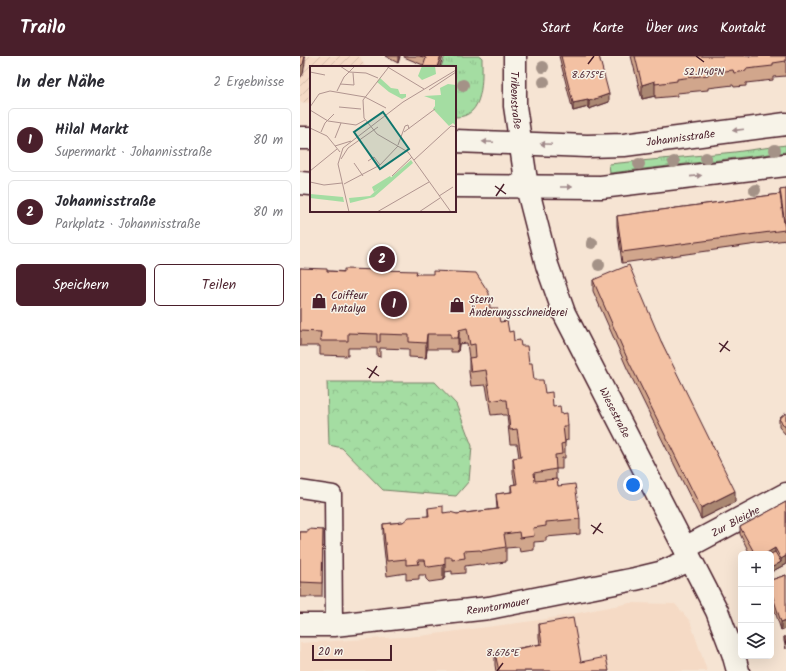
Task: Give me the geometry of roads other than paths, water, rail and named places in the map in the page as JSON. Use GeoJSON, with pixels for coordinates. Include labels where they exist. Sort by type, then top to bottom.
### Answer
{"type":"FeatureCollection","features":[{"type":"Feature","properties":{"kind":"street","name":"Tribenstraße"},"geometry":{"type":"LineString","coordinates":[[515,56],[515,106],[520,144]]}},
{"type":"Feature","properties":{"kind":"street","name":"Johannisstraße"},"geometry":{"type":"LineString","coordinates":[[456,141],[598,146],[624,145],[786,124]]}},
{"type":"Feature","properties":{"kind":"street","name":"Wiesestraße"},"geometry":{"type":"LineString","coordinates":[[520,144],[528,187],[547,265],[564,313],[717,611],[733,653],[738,671]]}},
{"type":"Feature","properties":{"kind":"street"},"geometry":{"type":"LineString","coordinates":[[456,186],[601,187],[786,165]]}},
{"type":"Feature","properties":{"kind":"street"},"geometry":{"type":"LineString","coordinates":[[300,183],[310,184]]}},
{"type":"Feature","properties":{"kind":"street","name":"Zur Bleiche"},"geometry":{"type":"LineString","coordinates":[[688,554],[786,494]]}},
{"type":"Feature","properties":{"kind":"street","name":"Renntormauer"},"geometry":{"type":"LineString","coordinates":[[300,625],[334,625],[489,608],[635,579],[660,572],[688,554]]}},
{"type":"Feature","properties":{"kind":"lane"},"geometry":{"type":"LineString","coordinates":[[300,489],[333,494],[334,625]]}},
{"type":"Feature","properties":{"kind":"place","name":"Johannisstraße"},"geometry":{"type":"Point","coordinates":[382,259]}},
{"type":"Feature","properties":{"kind":"place","name":"Coiffeur Antalya"},"geometry":{"type":"Point","coordinates":[319,301]}},
{"type":"Feature","properties":{"kind":"place","name":"Hilal Markt"},"geometry":{"type":"Point","coordinates":[394,304]}},
{"type":"Feature","properties":{"kind":"place","name":"Stern Änderungsschneiderei"},"geometry":{"type":"Point","coordinates":[457,305]}}]}
